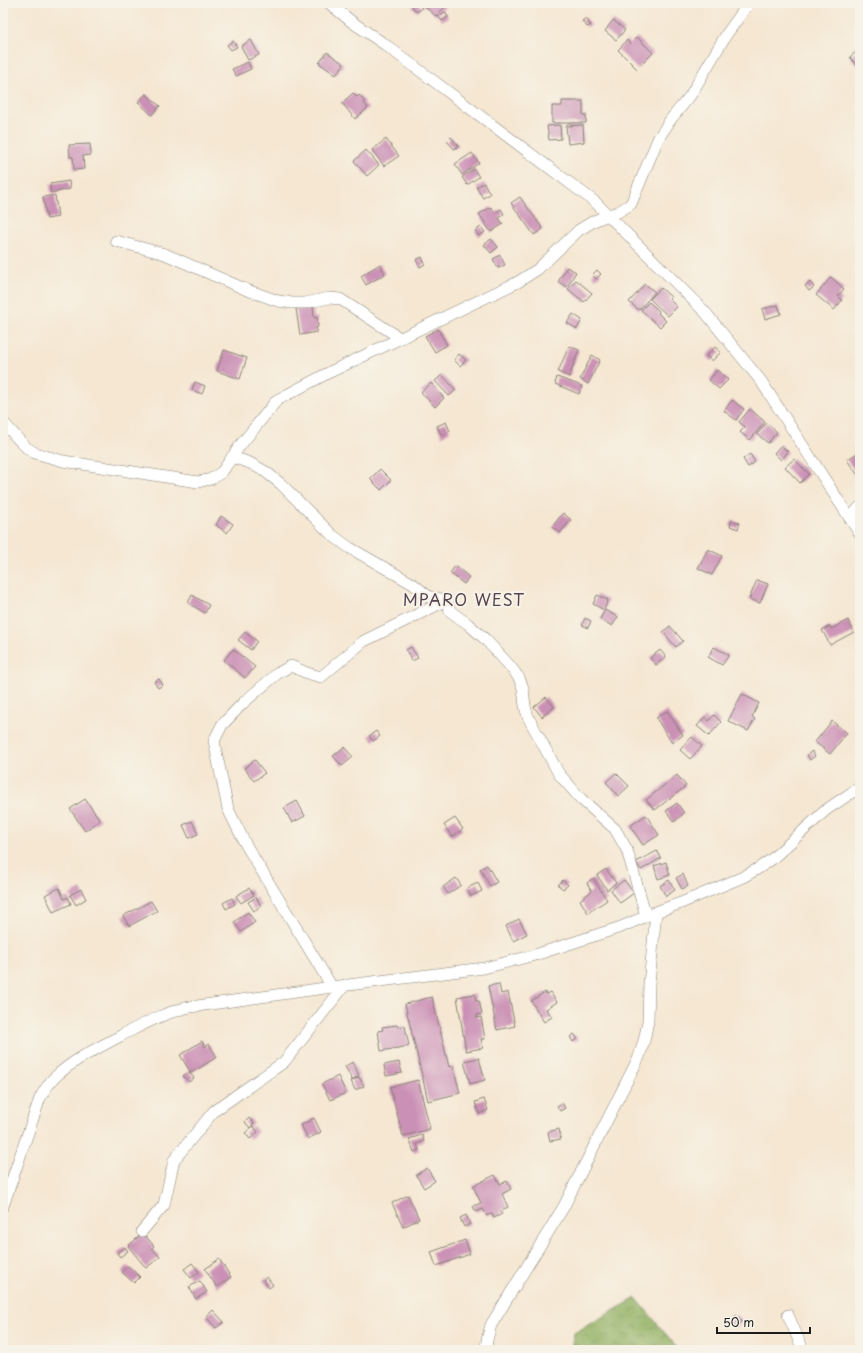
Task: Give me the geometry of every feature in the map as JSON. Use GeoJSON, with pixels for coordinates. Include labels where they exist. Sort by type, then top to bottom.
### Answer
{"type":"FeatureCollection","features":[{"type":"Feature","properties":{"kind":"street"},"geometry":{"type":"LineString","coordinates":[[329,3],[352,22],[387,46],[595,202],[705,312],[756,375],[860,534]]}},
{"type":"Feature","properties":{"kind":"street"},"geometry":{"type":"LineString","coordinates":[[3,422],[23,444],[35,453],[62,461],[198,482],[211,479],[222,472],[232,456],[277,400],[330,372],[518,282],[538,269],[579,230],[608,215],[618,212],[631,204],[658,140],[671,119],[690,96],[726,35],[749,3]]}},
{"type":"Feature","properties":{"kind":"street"},"geometry":{"type":"LineString","coordinates":[[116,241],[165,254],[247,290],[278,301],[305,303],[329,298],[340,299],[400,338]]}},
{"type":"Feature","properties":{"kind":"street"},"geometry":{"type":"LineString","coordinates":[[232,456],[266,472],[281,484],[332,535],[350,548],[413,584],[430,597],[447,600]]}},
{"type":"Feature","properties":{"kind":"street"},"geometry":{"type":"LineString","coordinates":[[850,518],[860,507]]}},
{"type":"Feature","properties":{"kind":"street"},"geometry":{"type":"LineString","coordinates":[[447,600],[450,611],[485,639],[519,678],[523,688],[528,717],[559,774],[581,799],[615,829],[627,850],[651,914],[648,1021],[639,1057],[562,1208],[491,1325],[486,1350]]}},
{"type":"Feature","properties":{"kind":"street"},"geometry":{"type":"LineString","coordinates":[[332,986],[246,845],[228,809],[214,741],[222,725],[243,703],[278,673],[291,666],[321,677],[364,641],[447,600]]}},
{"type":"Feature","properties":{"kind":"street"},"geometry":{"type":"LineString","coordinates":[[3,1206],[43,1093],[53,1079],[68,1066],[87,1053],[138,1027],[176,1010],[332,986],[497,965],[535,955],[621,927],[743,877],[759,868],[772,859],[826,810],[860,787]]}},
{"type":"Feature","properties":{"kind":"street"},"geometry":{"type":"LineString","coordinates":[[142,1230],[164,1205],[174,1160],[214,1111],[284,1062],[345,985]]}},
{"type":"Feature","properties":{"kind":"street"},"geometry":{"type":"LineString","coordinates":[[788,1315],[803,1350]]}},
{"type":"Feature","properties":{"kind":"green space"},"geometry":{"type":"Polygon","coordinates":[[[636,1298],[679,1350],[571,1350],[574,1333],[636,1298]]]}},
{"type":"Feature","properties":{"kind":"building"},"geometry":{"type":"Polygon","coordinates":[[[417,3],[422,8],[417,12],[412,7],[417,3]]]}},
{"type":"Feature","properties":{"kind":"building"},"geometry":{"type":"Polygon","coordinates":[[[421,3],[440,3],[445,7],[436,16],[421,3]]]}},
{"type":"Feature","properties":{"kind":"building"},"geometry":{"type":"Polygon","coordinates":[[[445,12],[448,17],[442,21],[438,16],[445,12]]]}},
{"type":"Feature","properties":{"kind":"building"},"geometry":{"type":"Polygon","coordinates":[[[586,18],[591,25],[587,27],[582,21],[586,18]]]}},
{"type":"Feature","properties":{"kind":"building"},"geometry":{"type":"Polygon","coordinates":[[[613,20],[625,30],[616,40],[605,31],[613,20]]]}},
{"type":"Feature","properties":{"kind":"building"},"geometry":{"type":"Polygon","coordinates":[[[637,37],[653,53],[637,69],[618,50],[627,40],[630,44],[637,37]]]}},
{"type":"Feature","properties":{"kind":"building"},"geometry":{"type":"Polygon","coordinates":[[[251,40],[259,55],[248,60],[241,46],[251,40]]]}},
{"type":"Feature","properties":{"kind":"building"},"geometry":{"type":"Polygon","coordinates":[[[233,41],[237,47],[231,50],[227,45],[233,41]]]}},
{"type":"Feature","properties":{"kind":"building"},"geometry":{"type":"Polygon","coordinates":[[[858,50],[860,51],[860,66],[858,67],[850,57],[858,50]]]}},
{"type":"Feature","properties":{"kind":"building"},"geometry":{"type":"Polygon","coordinates":[[[327,52],[344,64],[336,75],[319,63],[327,52]]]}},
{"type":"Feature","properties":{"kind":"building"},"geometry":{"type":"Polygon","coordinates":[[[248,62],[251,69],[236,76],[232,69],[248,62]]]}},
{"type":"Feature","properties":{"kind":"building"},"geometry":{"type":"Polygon","coordinates":[[[353,93],[357,97],[359,95],[368,108],[355,119],[342,103],[353,93]]]}},
{"type":"Feature","properties":{"kind":"building"},"geometry":{"type":"Polygon","coordinates":[[[146,94],[160,106],[152,115],[138,102],[146,94]]]}},
{"type":"Feature","properties":{"kind":"building"},"geometry":{"type":"Polygon","coordinates":[[[562,101],[583,101],[583,115],[586,115],[586,123],[552,123],[552,106],[562,106],[562,101]]]}},
{"type":"Feature","properties":{"kind":"building"},"geometry":{"type":"Polygon","coordinates":[[[560,125],[561,139],[549,140],[547,126],[560,125]]]}},
{"type":"Feature","properties":{"kind":"building"},"geometry":{"type":"Polygon","coordinates":[[[583,125],[584,142],[568,144],[566,126],[583,125]]]}},
{"type":"Feature","properties":{"kind":"building"},"geometry":{"type":"Polygon","coordinates":[[[451,137],[459,146],[454,149],[447,141],[451,137]]]}},
{"type":"Feature","properties":{"kind":"building"},"geometry":{"type":"Polygon","coordinates":[[[386,139],[399,156],[384,166],[372,150],[386,139]]]}},
{"type":"Feature","properties":{"kind":"building"},"geometry":{"type":"Polygon","coordinates":[[[90,144],[91,155],[83,156],[84,169],[74,170],[73,157],[70,157],[69,145],[90,144]]]}},
{"type":"Feature","properties":{"kind":"building"},"geometry":{"type":"Polygon","coordinates":[[[366,150],[379,165],[367,176],[354,161],[366,150]]]}},
{"type":"Feature","properties":{"kind":"building"},"geometry":{"type":"Polygon","coordinates":[[[472,153],[479,163],[462,175],[455,164],[472,153]]]}},
{"type":"Feature","properties":{"kind":"building"},"geometry":{"type":"Polygon","coordinates":[[[474,169],[479,177],[467,185],[462,177],[474,169]]]}},
{"type":"Feature","properties":{"kind":"building"},"geometry":{"type":"Polygon","coordinates":[[[69,181],[70,189],[51,193],[50,184],[69,181]]]}},
{"type":"Feature","properties":{"kind":"building"},"geometry":{"type":"Polygon","coordinates":[[[484,183],[490,194],[483,198],[476,187],[484,183]]]}},
{"type":"Feature","properties":{"kind":"building"},"geometry":{"type":"Polygon","coordinates":[[[55,195],[58,217],[47,219],[43,197],[55,195]]]}},
{"type":"Feature","properties":{"kind":"building"},"geometry":{"type":"Polygon","coordinates":[[[520,197],[543,229],[534,235],[511,203],[520,197]]]}},
{"type":"Feature","properties":{"kind":"building"},"geometry":{"type":"Polygon","coordinates":[[[491,207],[495,213],[501,209],[504,214],[499,218],[503,224],[491,232],[479,214],[491,207]]]}},
{"type":"Feature","properties":{"kind":"building"},"geometry":{"type":"Polygon","coordinates":[[[481,227],[485,232],[479,236],[475,231],[481,227]]]}},
{"type":"Feature","properties":{"kind":"building"},"geometry":{"type":"Polygon","coordinates":[[[491,239],[498,247],[491,253],[484,245],[491,239]]]}},
{"type":"Feature","properties":{"kind":"building"},"geometry":{"type":"Polygon","coordinates":[[[500,255],[505,265],[498,268],[493,259],[500,255]]]}},
{"type":"Feature","properties":{"kind":"building"},"geometry":{"type":"Polygon","coordinates":[[[422,257],[425,264],[420,267],[416,260],[422,257]]]}},
{"type":"Feature","properties":{"kind":"building"},"geometry":{"type":"Polygon","coordinates":[[[380,264],[385,274],[366,285],[361,276],[380,264]]]}},
{"type":"Feature","properties":{"kind":"building"},"geometry":{"type":"Polygon","coordinates":[[[567,267],[576,272],[567,287],[558,282],[567,267]]]}},
{"type":"Feature","properties":{"kind":"building"},"geometry":{"type":"Polygon","coordinates":[[[597,270],[601,274],[596,279],[592,275],[597,270]]]}},
{"type":"Feature","properties":{"kind":"building"},"geometry":{"type":"Polygon","coordinates":[[[831,277],[844,289],[838,296],[842,300],[834,310],[816,295],[831,277]]]}},
{"type":"Feature","properties":{"kind":"building"},"geometry":{"type":"Polygon","coordinates":[[[576,280],[592,293],[584,302],[568,289],[576,280]]]}},
{"type":"Feature","properties":{"kind":"building"},"geometry":{"type":"Polygon","coordinates":[[[810,282],[814,287],[809,291],[805,286],[810,282]]]}},
{"type":"Feature","properties":{"kind":"building"},"geometry":{"type":"Polygon","coordinates":[[[645,284],[655,292],[639,310],[629,302],[645,284]]]}},
{"type":"Feature","properties":{"kind":"building"},"geometry":{"type":"Polygon","coordinates":[[[661,288],[671,297],[669,299],[677,307],[668,316],[650,299],[661,288]]]}},
{"type":"Feature","properties":{"kind":"building"},"geometry":{"type":"Polygon","coordinates":[[[649,302],[659,311],[658,313],[666,321],[660,327],[641,310],[649,302]]]}},
{"type":"Feature","properties":{"kind":"building"},"geometry":{"type":"Polygon","coordinates":[[[778,305],[781,314],[765,319],[762,309],[778,305]]]}},
{"type":"Feature","properties":{"kind":"building"},"geometry":{"type":"Polygon","coordinates":[[[313,307],[314,318],[317,317],[317,332],[300,335],[296,309],[313,307]]]}},
{"type":"Feature","properties":{"kind":"building"},"geometry":{"type":"Polygon","coordinates":[[[573,314],[582,320],[577,329],[567,323],[573,314]]]}},
{"type":"Feature","properties":{"kind":"building"},"geometry":{"type":"Polygon","coordinates":[[[438,329],[447,345],[435,352],[425,336],[438,329]]]}},
{"type":"Feature","properties":{"kind":"building"},"geometry":{"type":"Polygon","coordinates":[[[569,346],[579,350],[569,377],[558,372],[569,346]]]}},
{"type":"Feature","properties":{"kind":"building"},"geometry":{"type":"Polygon","coordinates":[[[715,347],[721,352],[712,361],[706,356],[715,347]]]}},
{"type":"Feature","properties":{"kind":"building"},"geometry":{"type":"Polygon","coordinates":[[[224,350],[247,358],[240,379],[217,371],[224,350]]]}},
{"type":"Feature","properties":{"kind":"building"},"geometry":{"type":"Polygon","coordinates":[[[459,354],[466,360],[460,366],[454,360],[459,354]]]}},
{"type":"Feature","properties":{"kind":"building"},"geometry":{"type":"Polygon","coordinates":[[[592,355],[600,360],[588,384],[580,379],[592,355]]]}},
{"type":"Feature","properties":{"kind":"building"},"geometry":{"type":"Polygon","coordinates":[[[717,370],[728,380],[719,389],[709,380],[717,370]]]}},
{"type":"Feature","properties":{"kind":"building"},"geometry":{"type":"Polygon","coordinates":[[[442,375],[456,390],[449,396],[435,381],[442,375]]]}},
{"type":"Feature","properties":{"kind":"building"},"geometry":{"type":"Polygon","coordinates":[[[557,377],[582,386],[579,394],[555,384],[557,377]]]}},
{"type":"Feature","properties":{"kind":"building"},"geometry":{"type":"Polygon","coordinates":[[[195,382],[205,386],[202,394],[192,390],[195,382]]]}},
{"type":"Feature","properties":{"kind":"building"},"geometry":{"type":"Polygon","coordinates":[[[431,383],[444,398],[435,407],[421,392],[431,383]]]}},
{"type":"Feature","properties":{"kind":"building"},"geometry":{"type":"Polygon","coordinates":[[[732,400],[744,409],[736,420],[724,411],[732,400]]]}},
{"type":"Feature","properties":{"kind":"building"},"geometry":{"type":"Polygon","coordinates":[[[750,409],[765,422],[750,440],[740,432],[745,427],[739,422],[750,409]]]}},
{"type":"Feature","properties":{"kind":"building"},"geometry":{"type":"Polygon","coordinates":[[[446,422],[450,431],[442,436],[437,426],[446,422]]]}},
{"type":"Feature","properties":{"kind":"building"},"geometry":{"type":"Polygon","coordinates":[[[767,423],[777,432],[768,443],[757,434],[767,423]]]}},
{"type":"Feature","properties":{"kind":"building"},"geometry":{"type":"Polygon","coordinates":[[[781,445],[788,452],[781,460],[774,453],[781,445]]]}},
{"type":"Feature","properties":{"kind":"building"},"geometry":{"type":"Polygon","coordinates":[[[860,451],[860,478],[847,460],[860,451]]]}},
{"type":"Feature","properties":{"kind":"building"},"geometry":{"type":"Polygon","coordinates":[[[750,454],[755,462],[748,467],[743,459],[750,454]]]}},
{"type":"Feature","properties":{"kind":"building"},"geometry":{"type":"Polygon","coordinates":[[[794,459],[809,474],[800,483],[785,467],[794,459]]]}},
{"type":"Feature","properties":{"kind":"building"},"geometry":{"type":"Polygon","coordinates":[[[380,469],[391,480],[381,490],[370,479],[380,469]]]}},
{"type":"Feature","properties":{"kind":"building"},"geometry":{"type":"Polygon","coordinates":[[[563,513],[571,520],[560,533],[552,527],[563,513]]]}},
{"type":"Feature","properties":{"kind":"building"},"geometry":{"type":"Polygon","coordinates":[[[221,516],[233,524],[227,533],[216,525],[221,516]]]}},
{"type":"Feature","properties":{"kind":"building"},"geometry":{"type":"Polygon","coordinates":[[[732,520],[740,523],[738,529],[730,526],[732,520]]]}},
{"type":"Feature","properties":{"kind":"building"},"geometry":{"type":"Polygon","coordinates":[[[708,549],[722,556],[712,575],[698,568],[708,549]]]}},
{"type":"Feature","properties":{"kind":"building"},"geometry":{"type":"Polygon","coordinates":[[[455,566],[469,577],[464,584],[450,573],[455,566]]]}},
{"type":"Feature","properties":{"kind":"building"},"geometry":{"type":"Polygon","coordinates":[[[757,580],[768,584],[760,603],[749,599],[757,580]]]}},
{"type":"Feature","properties":{"kind":"building"},"geometry":{"type":"Polygon","coordinates":[[[192,595],[209,605],[205,613],[188,603],[192,595]]]}},
{"type":"Feature","properties":{"kind":"building"},"geometry":{"type":"Polygon","coordinates":[[[597,595],[608,600],[604,610],[593,604],[597,595]]]}},
{"type":"Feature","properties":{"kind":"building"},"geometry":{"type":"Polygon","coordinates":[[[605,610],[618,617],[612,626],[600,619],[605,610]]]}},
{"type":"Feature","properties":{"kind":"building"},"geometry":{"type":"Polygon","coordinates":[[[585,618],[591,621],[588,628],[582,625],[585,618]]]}},
{"type":"Feature","properties":{"kind":"building"},"geometry":{"type":"Polygon","coordinates":[[[848,620],[854,632],[830,645],[822,630],[830,626],[831,629],[848,620]]]}},
{"type":"Feature","properties":{"kind":"building"},"geometry":{"type":"Polygon","coordinates":[[[670,626],[683,641],[676,647],[663,632],[670,626]]]}},
{"type":"Feature","properties":{"kind":"building"},"geometry":{"type":"Polygon","coordinates":[[[245,632],[257,641],[251,650],[238,640],[245,632]]]}},
{"type":"Feature","properties":{"kind":"building"},"geometry":{"type":"Polygon","coordinates":[[[411,647],[418,658],[412,661],[406,650],[411,647]]]}},
{"type":"Feature","properties":{"kind":"building"},"geometry":{"type":"Polygon","coordinates":[[[714,647],[729,655],[722,665],[708,657],[714,647]]]}},
{"type":"Feature","properties":{"kind":"building"},"geometry":{"type":"Polygon","coordinates":[[[233,649],[255,667],[245,678],[224,660],[233,649]]]}},
{"type":"Feature","properties":{"kind":"building"},"geometry":{"type":"Polygon","coordinates":[[[660,650],[666,657],[656,665],[650,658],[660,650]]]}},
{"type":"Feature","properties":{"kind":"building"},"geometry":{"type":"Polygon","coordinates":[[[159,679],[163,685],[158,688],[154,682],[159,679]]]}},
{"type":"Feature","properties":{"kind":"building"},"geometry":{"type":"Polygon","coordinates":[[[742,694],[759,703],[752,717],[755,719],[748,731],[728,721],[742,694]]]}},
{"type":"Feature","properties":{"kind":"building"},"geometry":{"type":"Polygon","coordinates":[[[546,697],[554,707],[542,717],[534,707],[546,697]]]}},
{"type":"Feature","properties":{"kind":"building"},"geometry":{"type":"Polygon","coordinates":[[[667,711],[683,735],[672,743],[656,718],[667,711]]]}},
{"type":"Feature","properties":{"kind":"building"},"geometry":{"type":"Polygon","coordinates":[[[714,715],[721,722],[709,736],[697,726],[705,717],[709,721],[714,715]]]}},
{"type":"Feature","properties":{"kind":"building"},"geometry":{"type":"Polygon","coordinates":[[[832,721],[847,733],[830,754],[815,742],[832,721]]]}},
{"type":"Feature","properties":{"kind":"building"},"geometry":{"type":"Polygon","coordinates":[[[376,731],[380,736],[373,741],[369,736],[376,731]]]}},
{"type":"Feature","properties":{"kind":"building"},"geometry":{"type":"Polygon","coordinates":[[[692,737],[702,746],[690,759],[680,750],[692,737]]]}},
{"type":"Feature","properties":{"kind":"building"},"geometry":{"type":"Polygon","coordinates":[[[344,747],[353,757],[342,766],[333,756],[344,747]]]}},
{"type":"Feature","properties":{"kind":"building"},"geometry":{"type":"Polygon","coordinates":[[[812,751],[815,756],[810,760],[807,755],[812,751]]]}},
{"type":"Feature","properties":{"kind":"building"},"geometry":{"type":"Polygon","coordinates":[[[255,760],[265,773],[254,781],[244,768],[255,760]]]}},
{"type":"Feature","properties":{"kind":"building"},"geometry":{"type":"Polygon","coordinates":[[[616,773],[629,786],[618,796],[606,782],[616,773]]]}},
{"type":"Feature","properties":{"kind":"building"},"geometry":{"type":"Polygon","coordinates":[[[677,775],[686,786],[655,810],[646,800],[677,775]]]}},
{"type":"Feature","properties":{"kind":"building"},"geometry":{"type":"Polygon","coordinates":[[[85,799],[100,820],[85,831],[70,809],[85,799]]]}},
{"type":"Feature","properties":{"kind":"building"},"geometry":{"type":"Polygon","coordinates":[[[297,801],[305,816],[292,823],[284,808],[297,801]]]}},
{"type":"Feature","properties":{"kind":"building"},"geometry":{"type":"Polygon","coordinates":[[[677,803],[684,813],[674,822],[666,811],[677,803]]]}},
{"type":"Feature","properties":{"kind":"building"},"geometry":{"type":"Polygon","coordinates":[[[646,815],[659,835],[643,845],[630,826],[646,815]]]}},
{"type":"Feature","properties":{"kind":"building"},"geometry":{"type":"Polygon","coordinates":[[[455,818],[463,829],[452,837],[444,825],[455,818]]]}},
{"type":"Feature","properties":{"kind":"building"},"geometry":{"type":"Polygon","coordinates":[[[192,821],[198,834],[189,838],[183,825],[192,821]]]}},
{"type":"Feature","properties":{"kind":"building"},"geometry":{"type":"Polygon","coordinates":[[[657,851],[661,858],[641,870],[636,862],[657,851]]]}},
{"type":"Feature","properties":{"kind":"building"},"geometry":{"type":"Polygon","coordinates":[[[666,862],[670,875],[658,879],[654,866],[666,862]]]}},
{"type":"Feature","properties":{"kind":"building"},"geometry":{"type":"Polygon","coordinates":[[[487,865],[497,882],[490,886],[480,869],[487,865]]]}},
{"type":"Feature","properties":{"kind":"building"},"geometry":{"type":"Polygon","coordinates":[[[606,869],[616,883],[607,890],[597,875],[606,869]]]}},
{"type":"Feature","properties":{"kind":"building"},"geometry":{"type":"Polygon","coordinates":[[[683,874],[688,886],[682,889],[676,878],[683,874]]]}},
{"type":"Feature","properties":{"kind":"building"},"geometry":{"type":"Polygon","coordinates":[[[456,878],[461,885],[448,894],[443,887],[456,878]]]}},
{"type":"Feature","properties":{"kind":"building"},"geometry":{"type":"Polygon","coordinates":[[[593,878],[607,900],[588,913],[580,900],[592,891],[587,883],[593,878]]]}},
{"type":"Feature","properties":{"kind":"building"},"geometry":{"type":"Polygon","coordinates":[[[563,880],[568,885],[563,889],[558,885],[563,880]]]}},
{"type":"Feature","properties":{"kind":"building"},"geometry":{"type":"Polygon","coordinates":[[[624,880],[634,893],[620,903],[611,890],[624,880]]]}},
{"type":"Feature","properties":{"kind":"building"},"geometry":{"type":"Polygon","coordinates":[[[669,880],[675,890],[666,896],[660,886],[669,880]]]}},
{"type":"Feature","properties":{"kind":"building"},"geometry":{"type":"Polygon","coordinates":[[[478,883],[482,891],[471,896],[467,888],[478,883]]]}},
{"type":"Feature","properties":{"kind":"building"},"geometry":{"type":"Polygon","coordinates":[[[59,888],[64,899],[68,897],[71,904],[53,912],[45,895],[59,888]]]}},
{"type":"Feature","properties":{"kind":"building"},"geometry":{"type":"Polygon","coordinates":[[[249,888],[254,895],[241,903],[236,896],[249,888]]]}},
{"type":"Feature","properties":{"kind":"building"},"geometry":{"type":"Polygon","coordinates":[[[81,889],[86,899],[76,905],[70,895],[81,889]]]}},
{"type":"Feature","properties":{"kind":"building"},"geometry":{"type":"Polygon","coordinates":[[[256,897],[261,906],[254,911],[248,902],[256,897]]]}},
{"type":"Feature","properties":{"kind":"building"},"geometry":{"type":"Polygon","coordinates":[[[232,898],[235,904],[226,909],[223,903],[232,898]]]}},
{"type":"Feature","properties":{"kind":"building"},"geometry":{"type":"Polygon","coordinates":[[[151,901],[157,911],[129,926],[123,916],[151,901]]]}},
{"type":"Feature","properties":{"kind":"building"},"geometry":{"type":"Polygon","coordinates":[[[248,912],[255,922],[241,932],[234,922],[248,912]]]}},
{"type":"Feature","properties":{"kind":"building"},"geometry":{"type":"Polygon","coordinates":[[[519,919],[527,934],[513,941],[506,926],[519,919]]]}},
{"type":"Feature","properties":{"kind":"building"},"geometry":{"type":"Polygon","coordinates":[[[499,984],[501,994],[508,992],[515,1026],[497,1030],[488,986],[499,984]]]}},
{"type":"Feature","properties":{"kind":"building"},"geometry":{"type":"Polygon","coordinates":[[[545,992],[546,994],[550,992],[557,1002],[546,1009],[552,1017],[544,1022],[531,1001],[545,992]]]}},
{"type":"Feature","properties":{"kind":"building"},"geometry":{"type":"Polygon","coordinates":[[[475,994],[476,1001],[479,1001],[482,1014],[477,1015],[477,1018],[481,1017],[485,1039],[481,1039],[483,1048],[466,1051],[457,997],[475,994]]]}},
{"type":"Feature","properties":{"kind":"building"},"geometry":{"type":"Polygon","coordinates":[[[432,997],[449,1067],[453,1066],[460,1093],[428,1101],[405,1004],[432,997]]]}},
{"type":"Feature","properties":{"kind":"building"},"geometry":{"type":"Polygon","coordinates":[[[397,1025],[398,1027],[405,1026],[409,1046],[381,1051],[378,1031],[383,1030],[382,1027],[397,1025]]]}},
{"type":"Feature","properties":{"kind":"building"},"geometry":{"type":"Polygon","coordinates":[[[574,1034],[578,1039],[573,1042],[570,1037],[574,1034]]]}},
{"type":"Feature","properties":{"kind":"building"},"geometry":{"type":"Polygon","coordinates":[[[202,1041],[205,1047],[209,1044],[217,1057],[191,1073],[180,1055],[202,1041]]]}},
{"type":"Feature","properties":{"kind":"building"},"geometry":{"type":"Polygon","coordinates":[[[479,1058],[485,1080],[470,1084],[464,1061],[479,1058]]]}},
{"type":"Feature","properties":{"kind":"building"},"geometry":{"type":"Polygon","coordinates":[[[353,1062],[359,1076],[352,1080],[345,1066],[353,1062]]]}},
{"type":"Feature","properties":{"kind":"building"},"geometry":{"type":"Polygon","coordinates":[[[399,1062],[402,1073],[386,1076],[384,1065],[399,1062]]]}},
{"type":"Feature","properties":{"kind":"building"},"geometry":{"type":"Polygon","coordinates":[[[189,1072],[194,1078],[189,1082],[183,1076],[189,1072]]]}},
{"type":"Feature","properties":{"kind":"building"},"geometry":{"type":"Polygon","coordinates":[[[338,1076],[346,1093],[330,1100],[322,1084],[338,1076]]]}},
{"type":"Feature","properties":{"kind":"building"},"geometry":{"type":"Polygon","coordinates":[[[359,1077],[364,1086],[355,1090],[351,1081],[359,1077]]]}},
{"type":"Feature","properties":{"kind":"building"},"geometry":{"type":"Polygon","coordinates":[[[418,1080],[430,1129],[403,1136],[390,1087],[418,1080]]]}},
{"type":"Feature","properties":{"kind":"building"},"geometry":{"type":"Polygon","coordinates":[[[484,1099],[488,1110],[479,1114],[475,1102],[484,1099]]]}},
{"type":"Feature","properties":{"kind":"building"},"geometry":{"type":"Polygon","coordinates":[[[562,1103],[565,1108],[560,1111],[557,1106],[562,1103]]]}},
{"type":"Feature","properties":{"kind":"building"},"geometry":{"type":"Polygon","coordinates":[[[249,1118],[254,1123],[250,1128],[245,1122],[249,1118]]]}},
{"type":"Feature","properties":{"kind":"building"},"geometry":{"type":"Polygon","coordinates":[[[314,1118],[321,1132],[308,1139],[301,1125],[314,1118]]]}},
{"type":"Feature","properties":{"kind":"building"},"geometry":{"type":"Polygon","coordinates":[[[253,1126],[258,1132],[250,1139],[245,1133],[253,1126]]]}},
{"type":"Feature","properties":{"kind":"building"},"geometry":{"type":"Polygon","coordinates":[[[559,1129],[561,1139],[550,1141],[548,1132],[559,1129]]]}},
{"type":"Feature","properties":{"kind":"building"},"geometry":{"type":"Polygon","coordinates":[[[422,1135],[424,1141],[417,1144],[419,1150],[414,1152],[409,1139],[422,1135]]]}},
{"type":"Feature","properties":{"kind":"building"},"geometry":{"type":"Polygon","coordinates":[[[427,1168],[435,1181],[424,1188],[416,1175],[427,1168]]]}},
{"type":"Feature","properties":{"kind":"building"},"geometry":{"type":"Polygon","coordinates":[[[495,1175],[500,1184],[507,1181],[511,1189],[502,1194],[508,1207],[500,1211],[502,1214],[494,1218],[492,1213],[487,1216],[483,1209],[476,1212],[473,1206],[481,1203],[473,1186],[495,1175]]]}},
{"type":"Feature","properties":{"kind":"building"},"geometry":{"type":"Polygon","coordinates":[[[408,1195],[419,1219],[403,1227],[392,1203],[408,1195]]]}},
{"type":"Feature","properties":{"kind":"building"},"geometry":{"type":"Polygon","coordinates":[[[466,1215],[470,1224],[464,1227],[460,1218],[466,1215]]]}},
{"type":"Feature","properties":{"kind":"building"},"geometry":{"type":"Polygon","coordinates":[[[143,1233],[154,1246],[152,1248],[160,1257],[146,1268],[128,1246],[143,1233]]]}},
{"type":"Feature","properties":{"kind":"building"},"geometry":{"type":"Polygon","coordinates":[[[465,1240],[470,1254],[436,1266],[431,1252],[465,1240]]]}},
{"type":"Feature","properties":{"kind":"building"},"geometry":{"type":"Polygon","coordinates":[[[125,1247],[128,1251],[120,1257],[117,1253],[125,1247]]]}},
{"type":"Feature","properties":{"kind":"building"},"geometry":{"type":"Polygon","coordinates":[[[219,1259],[231,1277],[217,1287],[205,1269],[219,1259]]]}},
{"type":"Feature","properties":{"kind":"building"},"geometry":{"type":"Polygon","coordinates":[[[192,1263],[199,1272],[191,1278],[184,1269],[192,1263]]]}},
{"type":"Feature","properties":{"kind":"building"},"geometry":{"type":"Polygon","coordinates":[[[128,1266],[140,1277],[134,1283],[122,1272],[128,1266]]]}},
{"type":"Feature","properties":{"kind":"building"},"geometry":{"type":"Polygon","coordinates":[[[267,1277],[273,1285],[269,1288],[263,1280],[267,1277]]]}},
{"type":"Feature","properties":{"kind":"building"},"geometry":{"type":"Polygon","coordinates":[[[200,1281],[207,1292],[196,1299],[189,1287],[200,1281]]]}},
{"type":"Feature","properties":{"kind":"building"},"geometry":{"type":"Polygon","coordinates":[[[213,1310],[224,1322],[216,1328],[206,1317],[213,1310]]]}},
{"type":"Feature","properties":{"kind":"building"},"geometry":{"type":"Polygon","coordinates":[[[736,1315],[742,1321],[736,1328],[730,1322],[736,1315]]]}},
{"type":"Feature","properties":{"kind":"district","name":"MPARO WEST"},"geometry":{"type":"Point","coordinates":[464,600]}}]}
